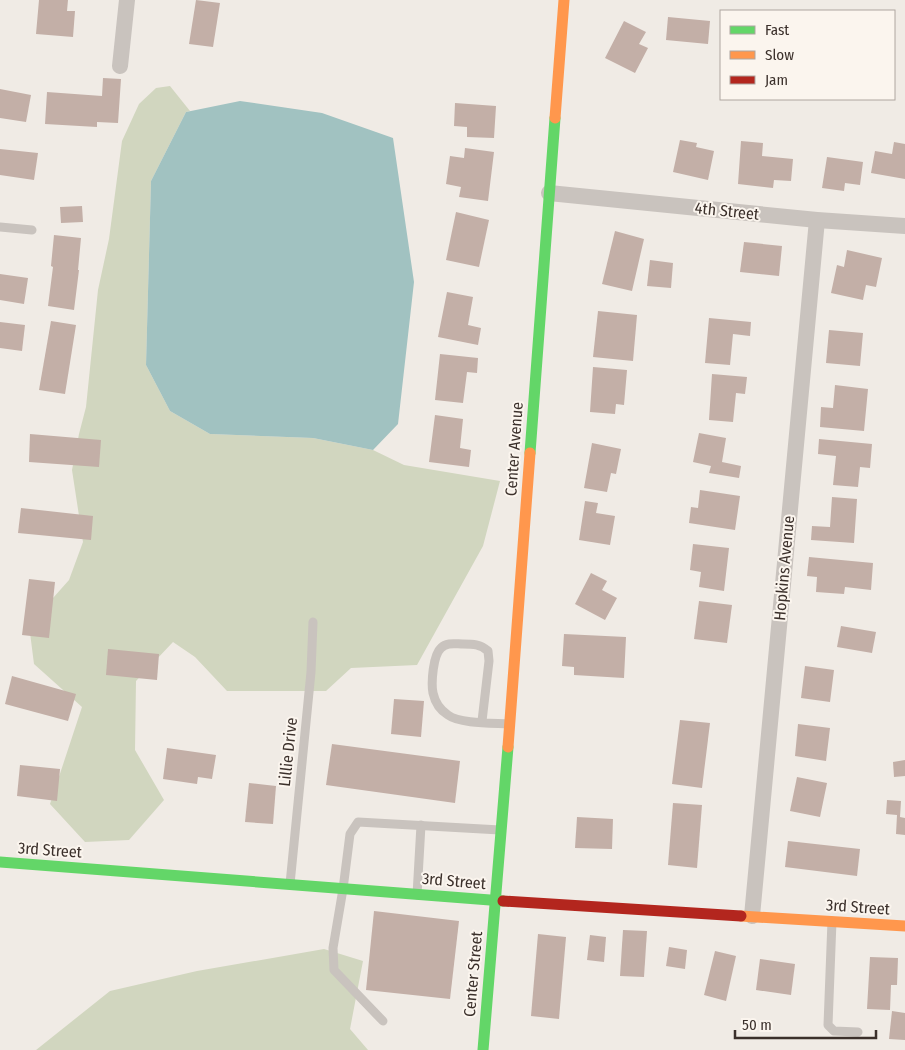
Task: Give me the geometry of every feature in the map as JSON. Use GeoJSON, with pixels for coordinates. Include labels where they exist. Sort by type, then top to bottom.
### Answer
{"type":"FeatureCollection","features":[{"type":"Feature","properties":{"kind":"street"},"geometry":{"type":"LineString","coordinates":[[120,66],[127,0]]}},
{"type":"Feature","properties":{"kind":"street","name":"Center Avenue"},"geometry":{"type":"LineString","coordinates":[[496,901],[564,0]]}},
{"type":"Feature","properties":{"kind":"street","name":"4th Street"},"geometry":{"type":"LineString","coordinates":[[549,193],[817,220],[905,226]]}},
{"type":"Feature","properties":{"kind":"street","name":"Hopkins Avenue"},"geometry":{"type":"LineString","coordinates":[[752,916],[817,220]]}},
{"type":"Feature","properties":{"kind":"street","name":"3rd Street"},"geometry":{"type":"LineString","coordinates":[[0,862],[496,901],[905,926]]}},
{"type":"Feature","properties":{"kind":"street","name":"Center Street"},"geometry":{"type":"LineString","coordinates":[[483,1050],[496,901]]}},
{"type":"Feature","properties":{"kind":"lane"},"geometry":{"type":"LineString","coordinates":[[0,228],[32,230]]}},
{"type":"Feature","properties":{"kind":"lane","name":"Lillie Drive"},"geometry":{"type":"LineString","coordinates":[[290,885],[311,672],[314,622]]}},
{"type":"Feature","properties":{"kind":"lane"},"geometry":{"type":"LineString","coordinates":[[482,722],[489,662],[488,651],[480,644],[448,644],[440,648],[434,664],[433,692],[439,708],[453,718],[482,722],[509,724]]}},
{"type":"Feature","properties":{"kind":"lane"},"geometry":{"type":"LineString","coordinates":[[382,1021],[334,970],[333,948],[350,834],[358,822],[501,830]]}},
{"type":"Feature","properties":{"kind":"lane"},"geometry":{"type":"LineString","coordinates":[[417,895],[420,826]]}},
{"type":"Feature","properties":{"kind":"lane"},"geometry":{"type":"LineString","coordinates":[[832,921],[828,1025],[834,1031],[858,1032]]}},
{"type":"Feature","properties":{"kind":"green space"},"geometry":{"type":"Polygon","coordinates":[[[170,86],[190,111],[186,112],[151,181],[146,365],[170,411],[210,434],[313,438],[373,450],[404,465],[500,481],[483,546],[417,665],[351,668],[326,691],[227,691],[195,657],[173,642],[136,681],[135,750],[164,800],[129,840],[85,842],[50,804],[82,707],[34,664],[29,625],[69,580],[83,542],[72,470],[86,407],[98,290],[109,239],[122,141],[139,104],[156,88],[170,86]]]}},
{"type":"Feature","properties":{"kind":"green space"},"geometry":{"type":"Polygon","coordinates":[[[324,949],[363,961],[350,1029],[368,1050],[36,1050],[110,991],[197,971],[324,949]]]}},
{"type":"Feature","properties":{"kind":"water"},"geometry":{"type":"Polygon","coordinates":[[[240,101],[322,113],[393,138],[414,282],[398,424],[373,450],[313,438],[210,434],[170,411],[146,365],[151,181],[186,112],[240,101]]]}},
{"type":"Feature","properties":{"kind":"building"},"geometry":{"type":"Polygon","coordinates":[[[39,0],[68,0],[67,11],[75,11],[73,37],[36,34],[39,0]]]}},
{"type":"Feature","properties":{"kind":"building"},"geometry":{"type":"Polygon","coordinates":[[[196,0],[220,3],[213,47],[189,44],[196,0]]]}},
{"type":"Feature","properties":{"kind":"building"},"geometry":{"type":"Polygon","coordinates":[[[668,17],[710,21],[708,44],[666,40],[668,17]]]}},
{"type":"Feature","properties":{"kind":"building"},"geometry":{"type":"Polygon","coordinates":[[[624,21],[646,32],[639,44],[648,48],[635,73],[605,58],[624,21]]]}},
{"type":"Feature","properties":{"kind":"building"},"geometry":{"type":"Polygon","coordinates":[[[103,78],[121,79],[118,123],[97,122],[97,127],[45,124],[47,92],[102,96],[103,78]]]}},
{"type":"Feature","properties":{"kind":"building"},"geometry":{"type":"Polygon","coordinates":[[[0,89],[31,95],[26,122],[0,118],[0,89]]]}},
{"type":"Feature","properties":{"kind":"building"},"geometry":{"type":"Polygon","coordinates":[[[455,103],[496,106],[494,138],[467,137],[467,127],[454,126],[455,103]]]}},
{"type":"Feature","properties":{"kind":"building"},"geometry":{"type":"Polygon","coordinates":[[[680,140],[697,143],[696,147],[714,151],[708,180],[673,172],[680,140]]]}},
{"type":"Feature","properties":{"kind":"building"},"geometry":{"type":"Polygon","coordinates":[[[741,141],[763,143],[762,156],[793,159],[791,181],[774,180],[773,188],[738,184],[741,141]]]}},
{"type":"Feature","properties":{"kind":"building"},"geometry":{"type":"Polygon","coordinates":[[[894,142],[905,144],[905,179],[871,173],[875,151],[892,154],[894,142]]]}},
{"type":"Feature","properties":{"kind":"building"},"geometry":{"type":"Polygon","coordinates":[[[465,148],[494,152],[488,201],[459,197],[461,187],[446,184],[450,156],[464,158],[465,148]]]}},
{"type":"Feature","properties":{"kind":"building"},"geometry":{"type":"Polygon","coordinates":[[[0,149],[38,153],[34,180],[0,175],[0,149]]]}},
{"type":"Feature","properties":{"kind":"building"},"geometry":{"type":"Polygon","coordinates":[[[827,157],[863,162],[860,185],[845,183],[844,191],[822,188],[827,157]]]}},
{"type":"Feature","properties":{"kind":"building"},"geometry":{"type":"Polygon","coordinates":[[[82,206],[83,222],[61,223],[60,207],[82,206]]]}},
{"type":"Feature","properties":{"kind":"building"},"geometry":{"type":"Polygon","coordinates":[[[456,212],[489,220],[479,267],[446,260],[456,212]]]}},
{"type":"Feature","properties":{"kind":"building"},"geometry":{"type":"Polygon","coordinates":[[[615,231],[644,239],[632,291],[602,284],[615,231]]]}},
{"type":"Feature","properties":{"kind":"building"},"geometry":{"type":"Polygon","coordinates":[[[54,235],[81,238],[74,310],[48,306],[53,267],[51,266],[54,235]]]}},
{"type":"Feature","properties":{"kind":"building"},"geometry":{"type":"Polygon","coordinates":[[[744,242],[782,246],[779,276],[740,272],[744,242]]]}},
{"type":"Feature","properties":{"kind":"building"},"geometry":{"type":"Polygon","coordinates":[[[847,250],[882,258],[876,287],[866,285],[863,300],[831,293],[837,265],[844,267],[847,250]]]}},
{"type":"Feature","properties":{"kind":"building"},"geometry":{"type":"Polygon","coordinates":[[[650,260],[673,263],[671,288],[647,286],[650,260]]]}},
{"type":"Feature","properties":{"kind":"building"},"geometry":{"type":"Polygon","coordinates":[[[0,274],[28,278],[24,304],[0,300],[0,274]]]}},
{"type":"Feature","properties":{"kind":"building"},"geometry":{"type":"Polygon","coordinates":[[[447,292],[473,297],[468,325],[481,328],[478,345],[438,337],[447,292]]]}},
{"type":"Feature","properties":{"kind":"building"},"geometry":{"type":"Polygon","coordinates":[[[598,311],[637,315],[633,361],[593,357],[598,311]]]}},
{"type":"Feature","properties":{"kind":"building"},"geometry":{"type":"Polygon","coordinates":[[[709,318],[751,322],[750,336],[733,334],[730,365],[705,363],[709,318]]]}},
{"type":"Feature","properties":{"kind":"building"},"geometry":{"type":"Polygon","coordinates":[[[51,321],[76,325],[65,394],[39,390],[51,321]]]}},
{"type":"Feature","properties":{"kind":"building"},"geometry":{"type":"Polygon","coordinates":[[[0,322],[25,325],[22,351],[0,348],[0,322]]]}},
{"type":"Feature","properties":{"kind":"building"},"geometry":{"type":"Polygon","coordinates":[[[829,330],[863,333],[860,366],[826,363],[829,330]]]}},
{"type":"Feature","properties":{"kind":"building"},"geometry":{"type":"Polygon","coordinates":[[[440,354],[478,358],[477,373],[467,372],[463,403],[435,400],[440,354]]]}},
{"type":"Feature","properties":{"kind":"building"},"geometry":{"type":"Polygon","coordinates":[[[593,367],[627,370],[624,405],[616,404],[615,414],[590,412],[593,367]]]}},
{"type":"Feature","properties":{"kind":"building"},"geometry":{"type":"Polygon","coordinates":[[[712,374],[747,377],[745,394],[736,393],[733,422],[709,420],[712,374]]]}},
{"type":"Feature","properties":{"kind":"building"},"geometry":{"type":"Polygon","coordinates":[[[835,385],[868,389],[864,431],[820,427],[821,407],[833,408],[835,385]]]}},
{"type":"Feature","properties":{"kind":"building"},"geometry":{"type":"Polygon","coordinates":[[[435,415],[463,419],[460,448],[471,450],[469,467],[429,462],[435,415]]]}},
{"type":"Feature","properties":{"kind":"building"},"geometry":{"type":"Polygon","coordinates":[[[699,433],[726,438],[722,462],[741,466],[739,478],[709,473],[711,466],[693,462],[699,433]]]}},
{"type":"Feature","properties":{"kind":"building"},"geometry":{"type":"Polygon","coordinates":[[[30,434],[101,440],[99,467],[29,462],[30,434]]]}},
{"type":"Feature","properties":{"kind":"building"},"geometry":{"type":"Polygon","coordinates":[[[819,439],[872,444],[870,468],[860,467],[858,487],[833,485],[836,456],[818,454],[819,439]]]}},
{"type":"Feature","properties":{"kind":"building"},"geometry":{"type":"Polygon","coordinates":[[[592,443],[621,449],[616,474],[611,473],[607,492],[584,488],[592,443]]]}},
{"type":"Feature","properties":{"kind":"building"},"geometry":{"type":"Polygon","coordinates":[[[700,490],[740,496],[735,530],[689,523],[691,507],[698,508],[700,490]]]}},
{"type":"Feature","properties":{"kind":"building"},"geometry":{"type":"Polygon","coordinates":[[[832,497],[857,499],[854,543],[811,540],[812,526],[830,527],[832,497]]]}},
{"type":"Feature","properties":{"kind":"building"},"geometry":{"type":"Polygon","coordinates":[[[585,501],[598,503],[596,513],[615,516],[610,545],[579,540],[585,501]]]}},
{"type":"Feature","properties":{"kind":"building"},"geometry":{"type":"Polygon","coordinates":[[[21,508],[93,516],[91,540],[18,533],[21,508]]]}},
{"type":"Feature","properties":{"kind":"building"},"geometry":{"type":"Polygon","coordinates":[[[693,544],[729,548],[724,591],[699,587],[701,572],[690,570],[693,544]]]}},
{"type":"Feature","properties":{"kind":"building"},"geometry":{"type":"Polygon","coordinates":[[[809,557],[873,563],[871,590],[845,587],[844,594],[816,592],[817,577],[807,576],[809,557]]]}},
{"type":"Feature","properties":{"kind":"building"},"geometry":{"type":"Polygon","coordinates":[[[591,573],[607,581],[602,590],[617,598],[605,620],[575,604],[591,573]]]}},
{"type":"Feature","properties":{"kind":"building"},"geometry":{"type":"Polygon","coordinates":[[[29,579],[55,582],[49,638],[22,635],[29,579]]]}},
{"type":"Feature","properties":{"kind":"building"},"geometry":{"type":"Polygon","coordinates":[[[699,601],[732,605],[727,643],[694,639],[699,601]]]}},
{"type":"Feature","properties":{"kind":"building"},"geometry":{"type":"Polygon","coordinates":[[[841,626],[876,632],[872,653],[837,647],[841,626]]]}},
{"type":"Feature","properties":{"kind":"building"},"geometry":{"type":"Polygon","coordinates":[[[564,634],[626,637],[624,678],[574,675],[574,667],[562,666],[564,634]]]}},
{"type":"Feature","properties":{"kind":"building"},"geometry":{"type":"Polygon","coordinates":[[[108,649],[159,654],[157,680],[106,675],[108,649]]]}},
{"type":"Feature","properties":{"kind":"building"},"geometry":{"type":"Polygon","coordinates":[[[805,666],[834,670],[830,702],[801,698],[805,666]]]}},
{"type":"Feature","properties":{"kind":"building"},"geometry":{"type":"Polygon","coordinates":[[[12,676],[76,694],[68,721],[5,704],[12,676]]]}},
{"type":"Feature","properties":{"kind":"building"},"geometry":{"type":"Polygon","coordinates":[[[394,699],[424,701],[421,737],[391,734],[394,699]]]}},
{"type":"Feature","properties":{"kind":"building"},"geometry":{"type":"Polygon","coordinates":[[[680,720],[710,723],[702,788],[672,784],[680,720]]]}},
{"type":"Feature","properties":{"kind":"building"},"geometry":{"type":"Polygon","coordinates":[[[798,724],[830,728],[826,761],[795,756],[798,724]]]}},
{"type":"Feature","properties":{"kind":"building"},"geometry":{"type":"Polygon","coordinates":[[[332,744],[460,761],[455,803],[326,785],[332,744]]]}},
{"type":"Feature","properties":{"kind":"building"},"geometry":{"type":"Polygon","coordinates":[[[167,748],[216,755],[212,779],[198,777],[197,784],[163,779],[167,748]]]}},
{"type":"Feature","properties":{"kind":"building"},"geometry":{"type":"Polygon","coordinates":[[[905,760],[905,776],[894,777],[893,762],[905,760]]]}},
{"type":"Feature","properties":{"kind":"building"},"geometry":{"type":"Polygon","coordinates":[[[20,765],[60,769],[57,801],[17,796],[20,765]]]}},
{"type":"Feature","properties":{"kind":"building"},"geometry":{"type":"Polygon","coordinates":[[[797,777],[827,783],[820,817],[790,811],[797,777]]]}},
{"type":"Feature","properties":{"kind":"building"},"geometry":{"type":"Polygon","coordinates":[[[249,783],[276,786],[273,824],[245,822],[249,783]]]}},
{"type":"Feature","properties":{"kind":"building"},"geometry":{"type":"Polygon","coordinates":[[[887,800],[901,801],[900,817],[905,818],[905,835],[896,834],[897,815],[886,814],[887,800]]]}},
{"type":"Feature","properties":{"kind":"building"},"geometry":{"type":"Polygon","coordinates":[[[673,803],[702,805],[697,868],[668,865],[673,803]]]}},
{"type":"Feature","properties":{"kind":"building"},"geometry":{"type":"Polygon","coordinates":[[[577,817],[613,819],[612,849],[575,848],[577,817]]]}},
{"type":"Feature","properties":{"kind":"building"},"geometry":{"type":"Polygon","coordinates":[[[788,841],[860,849],[857,876],[785,867],[788,841]]]}},
{"type":"Feature","properties":{"kind":"building"},"geometry":{"type":"Polygon","coordinates":[[[374,911],[459,921],[450,999],[366,990],[374,911]]]}},
{"type":"Feature","properties":{"kind":"building"},"geometry":{"type":"Polygon","coordinates":[[[623,930],[647,931],[644,977],[620,976],[623,930]]]}},
{"type":"Feature","properties":{"kind":"building"},"geometry":{"type":"Polygon","coordinates":[[[538,934],[566,937],[559,1019],[531,1016],[538,934]]]}},
{"type":"Feature","properties":{"kind":"building"},"geometry":{"type":"Polygon","coordinates":[[[590,935],[606,937],[604,962],[587,960],[590,935]]]}},
{"type":"Feature","properties":{"kind":"building"},"geometry":{"type":"Polygon","coordinates":[[[669,947],[687,950],[685,969],[666,966],[669,947]]]}},
{"type":"Feature","properties":{"kind":"building"},"geometry":{"type":"Polygon","coordinates":[[[715,951],[736,956],[726,1001],[704,995],[715,951]]]}},
{"type":"Feature","properties":{"kind":"building"},"geometry":{"type":"Polygon","coordinates":[[[870,957],[898,958],[897,985],[891,985],[890,1010],[867,1009],[870,957]]]}},
{"type":"Feature","properties":{"kind":"building"},"geometry":{"type":"Polygon","coordinates":[[[760,959],[795,964],[791,995],[756,990],[760,959]]]}},
{"type":"Feature","properties":{"kind":"building"},"geometry":{"type":"Polygon","coordinates":[[[892,1011],[905,1013],[905,1040],[889,1039],[892,1011]]]}},
{"type":"Feature","properties":{"kind":"traffic: fast"},"geometry":{"type":"LineString","coordinates":[[530,453],[555,118]]}},
{"type":"Feature","properties":{"kind":"traffic: fast"},"geometry":{"type":"LineString","coordinates":[[483,1050],[508,747]]}},
{"type":"Feature","properties":{"kind":"traffic: fast"},"geometry":{"type":"LineString","coordinates":[[0,862],[503,901]]}},
{"type":"Feature","properties":{"kind":"traffic: slow"},"geometry":{"type":"LineString","coordinates":[[555,118],[564,0]]}},
{"type":"Feature","properties":{"kind":"traffic: slow"},"geometry":{"type":"LineString","coordinates":[[508,747],[530,453]]}},
{"type":"Feature","properties":{"kind":"traffic: slow"},"geometry":{"type":"LineString","coordinates":[[741,916],[905,926]]}},
{"type":"Feature","properties":{"kind":"traffic: jam"},"geometry":{"type":"LineString","coordinates":[[503,901],[741,916]]}}]}
